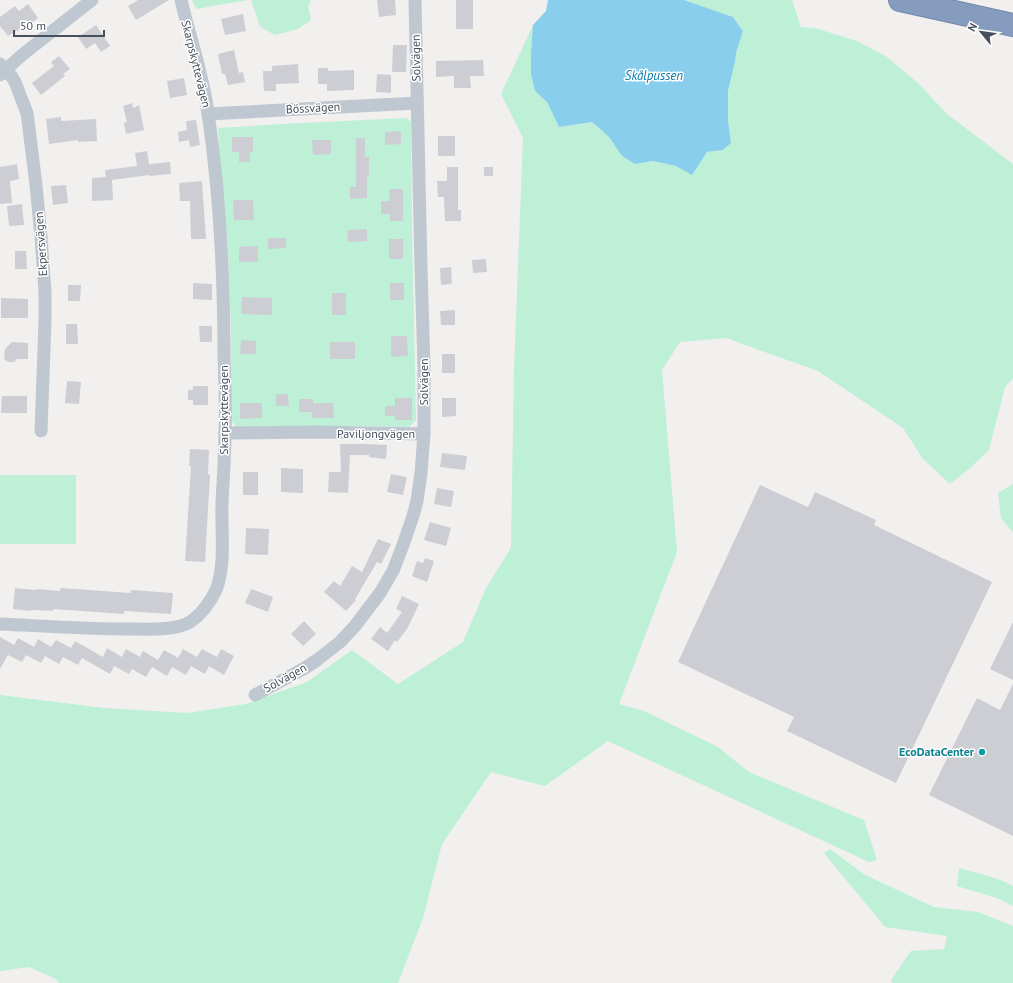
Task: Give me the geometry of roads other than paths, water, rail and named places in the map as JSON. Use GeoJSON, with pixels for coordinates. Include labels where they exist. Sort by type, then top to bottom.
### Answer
{"type":"FeatureCollection","features":[{"type":"Feature","properties":{"kind":"highway"},"geometry":{"type":"LineString","coordinates":[[900,0],[1013,25]]}},
{"type":"Feature","properties":{"kind":"street"},"geometry":{"type":"LineString","coordinates":[[2,70],[92,0]]}},
{"type":"Feature","properties":{"kind":"street","name":"Skarpskyttevägen"},"geometry":{"type":"LineString","coordinates":[[0,624],[95,629],[147,629],[175,627],[192,620],[210,602],[216,590],[222,562],[222,506],[225,433],[223,267],[215,163],[203,80],[181,0]]}},
{"type":"Feature","properties":{"kind":"street","name":"Solvägen"},"geometry":{"type":"LineString","coordinates":[[255,695],[317,660],[355,626],[380,593],[392,571],[413,516],[417,501],[424,434],[424,366],[415,0]]}},
{"type":"Feature","properties":{"kind":"street","name":"Ekpersvägen"},"geometry":{"type":"LineString","coordinates":[[2,70],[15,82],[26,113],[42,237],[45,321],[41,431]]}},
{"type":"Feature","properties":{"kind":"street","name":"Bössvägen"},"geometry":{"type":"LineString","coordinates":[[208,114],[417,103]]}},
{"type":"Feature","properties":{"kind":"street","name":"Paviljongvägen"},"geometry":{"type":"LineString","coordinates":[[225,433],[315,432],[424,434]]}},
{"type":"Feature","properties":{"kind":"water","name":"Skålpussen"},"geometry":{"type":"Polygon","coordinates":[[[548,0],[684,0],[733,17],[743,31],[736,53],[728,91],[728,120],[731,143],[723,150],[707,152],[692,175],[676,166],[653,161],[635,164],[622,156],[609,137],[592,122],[559,127],[547,102],[535,91],[531,74],[533,25],[546,11],[548,0]]]}},
{"type":"Feature","properties":{"kind":"place","name":"EcoDataCenter"},"geometry":{"type":"Point","coordinates":[982,752]}}]}
